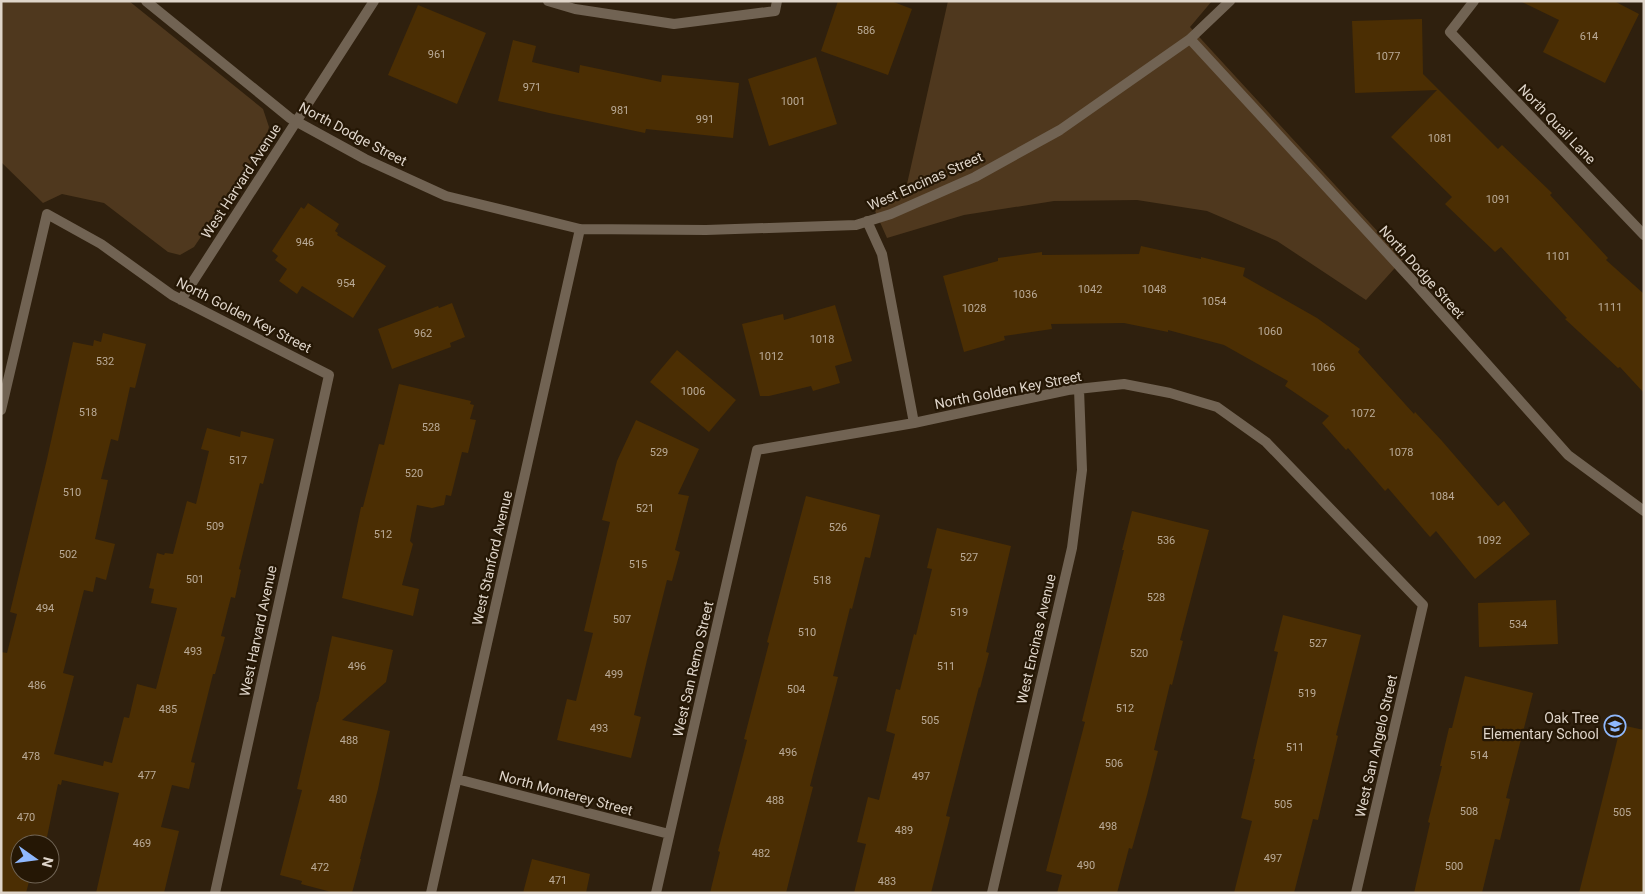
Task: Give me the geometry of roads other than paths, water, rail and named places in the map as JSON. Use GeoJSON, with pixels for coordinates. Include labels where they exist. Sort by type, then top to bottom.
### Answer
{"type":"FeatureCollection","features":[{"type":"Feature","properties":{"kind":"street","name":"North Dodge Street"},"geometry":{"type":"LineString","coordinates":[[146,1],[290,118],[365,159],[446,196],[580,229]]}},
{"type":"Feature","properties":{"kind":"street","name":"West Harvard Avenue"},"geometry":{"type":"LineString","coordinates":[[181,300],[374,1]]}},
{"type":"Feature","properties":{"kind":"street"},"geometry":{"type":"LineString","coordinates":[[548,1],[575,9],[674,24],[776,6]]}},
{"type":"Feature","properties":{"kind":"street","name":"West Encinas Street"},"geometry":{"type":"LineString","coordinates":[[580,229],[706,230],[856,225],[891,214],[975,177],[1060,130],[1190,39],[1230,1]]}},
{"type":"Feature","properties":{"kind":"street","name":"North Quail Lane"},"geometry":{"type":"LineString","coordinates":[[1474,1],[1450,32],[1644,235]]}},
{"type":"Feature","properties":{"kind":"street","name":"North Dodge Street"},"geometry":{"type":"LineString","coordinates":[[1190,39],[1414,282],[1568,455],[1644,511]]}},
{"type":"Feature","properties":{"kind":"street","name":"North Golden Key Street"},"geometry":{"type":"LineString","coordinates":[[1,410],[47,214],[101,244],[172,295],[329,375]]}},
{"type":"Feature","properties":{"kind":"street"},"geometry":{"type":"LineString","coordinates":[[867,222],[882,254],[914,423]]}},
{"type":"Feature","properties":{"kind":"street","name":"West Stanford Avenue"},"geometry":{"type":"LineString","coordinates":[[431,893],[580,229]]}},
{"type":"Feature","properties":{"kind":"street","name":"West Harvard Avenue"},"geometry":{"type":"LineString","coordinates":[[214,893],[329,375]]}},
{"type":"Feature","properties":{"kind":"street","name":"North Golden Key Street"},"geometry":{"type":"LineString","coordinates":[[757,450],[914,423],[1079,388],[1124,384],[1170,392],[1217,407],[1266,442],[1423,605]]}},
{"type":"Feature","properties":{"kind":"street","name":"West Encinas Avenue"},"geometry":{"type":"LineString","coordinates":[[992,893],[1072,548],[1082,470],[1079,388]]}},
{"type":"Feature","properties":{"kind":"street","name":"West San Remo Street"},"geometry":{"type":"LineString","coordinates":[[656,893],[757,450]]}},
{"type":"Feature","properties":{"kind":"street","name":"West San Angelo Street"},"geometry":{"type":"LineString","coordinates":[[1356,893],[1423,605]]}},
{"type":"Feature","properties":{"kind":"street","name":"North Monterey Street"},"geometry":{"type":"LineString","coordinates":[[457,779],[669,834]]}},
{"type":"Feature","properties":{"kind":"place","name":"Oak Tree Elementary School"},"geometry":{"type":"Point","coordinates":[1615,726]}}]}
